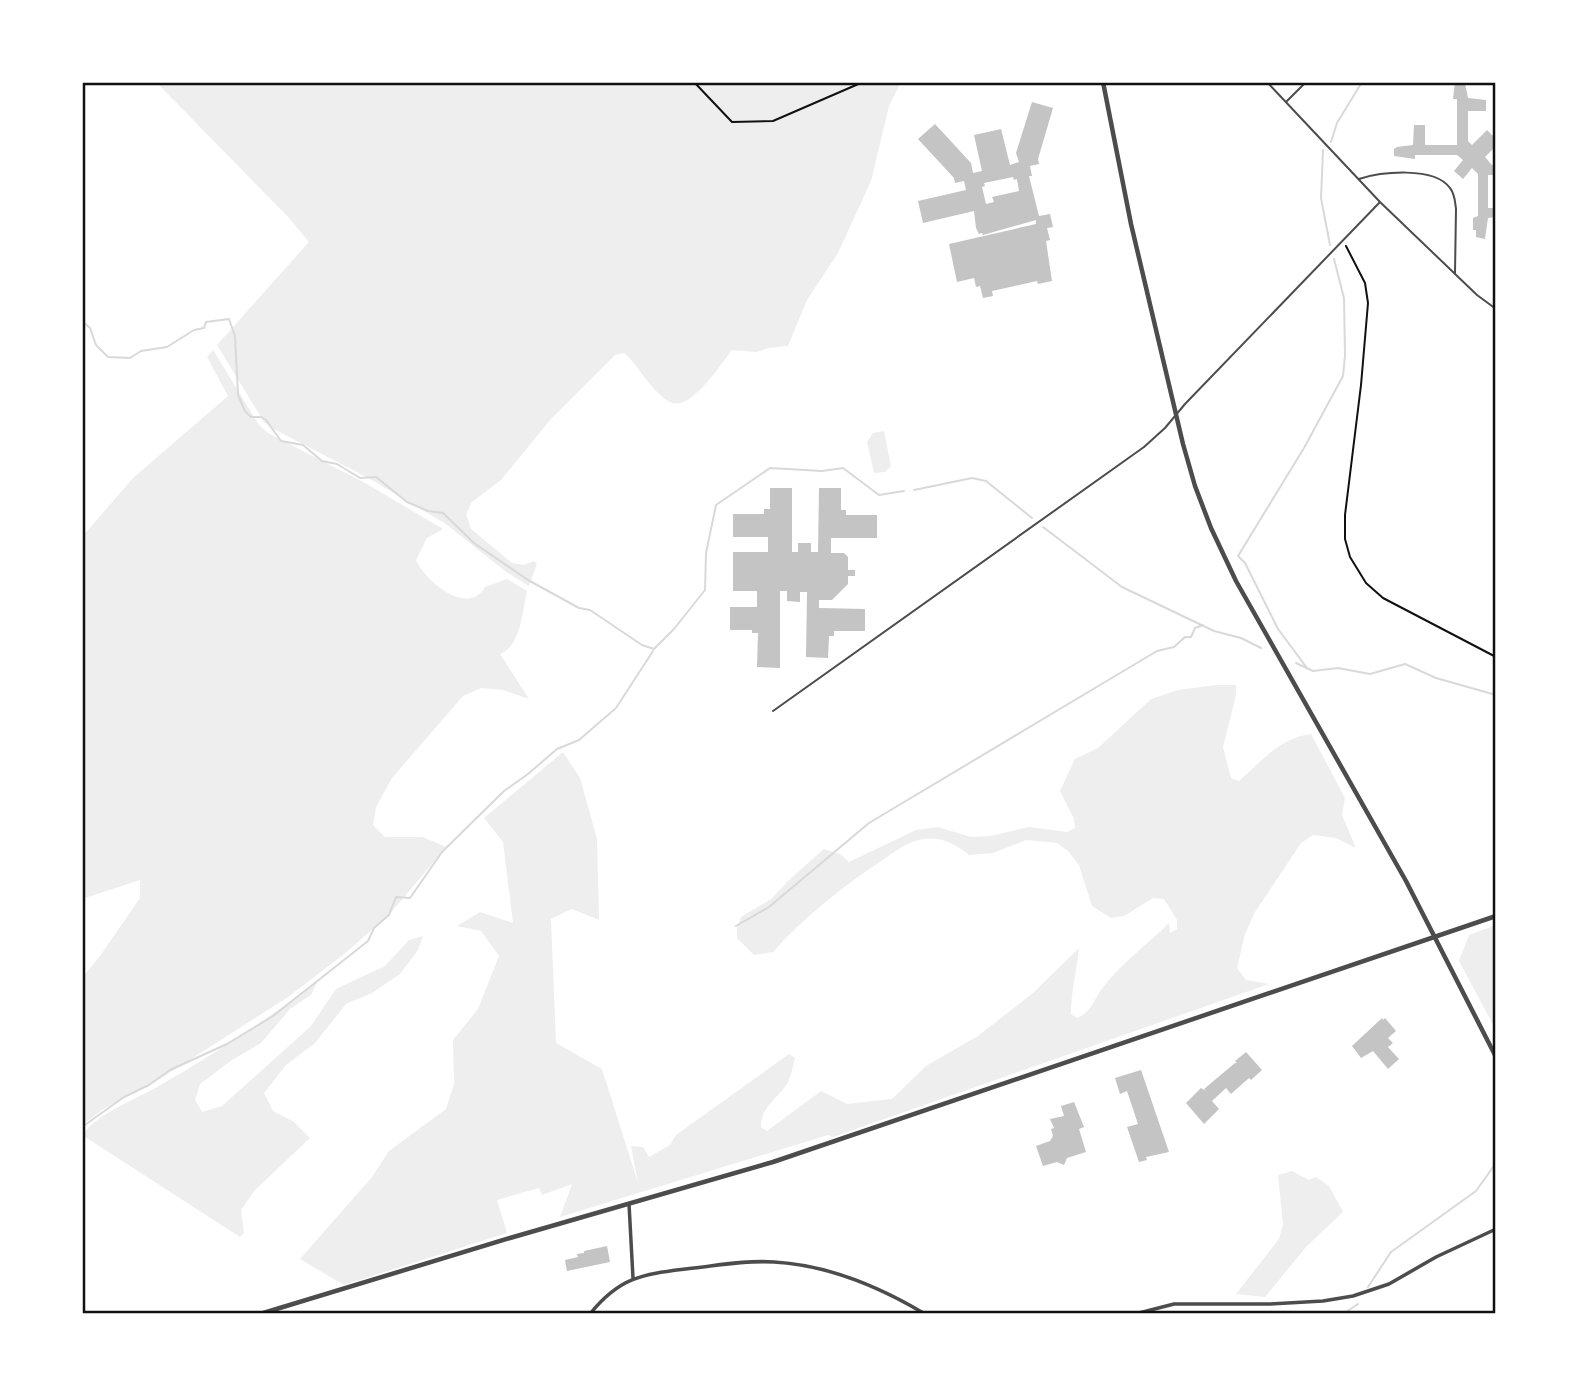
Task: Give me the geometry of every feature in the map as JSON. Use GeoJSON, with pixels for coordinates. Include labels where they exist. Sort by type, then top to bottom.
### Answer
{"type":"FeatureCollection","features":[{"type":"Feature","properties":{"kind":"street"},"geometry":{"type":"LineString","coordinates":[[1103,82],[1131,224],[1176,415],[1195,486],[1221,551],[1435,936],[1496,1057]]}},
{"type":"Feature","properties":{"kind":"street"},"geometry":{"type":"LineString","coordinates":[[260,1314],[773,1162],[1496,916]]}},
{"type":"Feature","properties":{"kind":"street"},"geometry":{"type":"LineString","coordinates":[[629,1203],[633,1278]]}},
{"type":"Feature","properties":{"kind":"street"},"geometry":{"type":"LineString","coordinates":[[1135,1314],[1174,1304],[1294,1303],[1353,1296],[1389,1284],[1436,1257],[1496,1229]]}},
{"type":"Feature","properties":{"kind":"street"},"geometry":{"type":"LineString","coordinates":[[590,1314],[615,1289],[633,1278],[749,1262],[798,1264],[837,1273],[902,1300],[924,1313]]}},
{"type":"Feature","properties":{"kind":"lane"},"geometry":{"type":"LineString","coordinates":[[1267,82],[1380,202],[1496,309]]}},
{"type":"Feature","properties":{"kind":"lane"},"geometry":{"type":"LineString","coordinates":[[1287,102],[1306,82]]}},
{"type":"Feature","properties":{"kind":"lane"},"geometry":{"type":"LineString","coordinates":[[1359,179],[1383,173],[1414,173],[1434,176],[1450,187],[1456,209],[1455,274]]}},
{"type":"Feature","properties":{"kind":"lane"},"geometry":{"type":"LineString","coordinates":[[773,710],[1144,447],[1380,202]]}},
{"type":"Feature","properties":{"kind":"path"},"geometry":{"type":"LineString","coordinates":[[694,82],[732,122],[773,121],[863,82]]}},
{"type":"Feature","properties":{"kind":"path"},"geometry":{"type":"LineString","coordinates":[[1343,242],[1365,283],[1368,303],[1345,527],[1350,557],[1366,583],[1382,598],[1496,657]]}},
{"type":"Feature","properties":{"kind":"shaded area"},"geometry":{"type":"Polygon","coordinates":[[[156,82],[901,82],[889,106],[871,181],[838,253],[807,300],[788,346],[757,352],[732,350],[706,384],[681,403],[673,403],[662,396],[624,353],[615,355],[550,420],[501,480],[472,502],[466,514],[471,529],[512,563],[524,565],[534,561],[537,564],[529,586],[505,571],[446,524],[264,422],[217,345],[309,242],[288,217],[156,82]]]}},
{"type":"Feature","properties":{"kind":"shaded area"},"geometry":{"type":"Polygon","coordinates":[[[213,350],[259,425],[268,433],[367,484],[443,529],[427,538],[416,560],[438,586],[448,593],[468,599],[478,595],[485,587],[507,579],[527,591],[516,636],[507,650],[500,654],[529,699],[503,690],[481,688],[463,696],[392,778],[376,807],[373,825],[385,837],[423,837],[446,847],[389,915],[288,997],[155,1082],[105,1108],[82,1125],[82,1096],[86,1092],[82,1089],[82,978],[140,898],[140,880],[82,899],[82,537],[133,478],[228,396],[207,357],[213,350]]]}},
{"type":"Feature","properties":{"kind":"shaded area"},"geometry":{"type":"Polygon","coordinates":[[[884,431],[891,466],[885,472],[874,473],[867,442],[873,433],[884,431]]]}},
{"type":"Feature","properties":{"kind":"shaded area"},"geometry":{"type":"Polygon","coordinates":[[[1236,685],[1223,747],[1231,778],[1239,781],[1289,740],[1311,734],[1345,798],[1342,815],[1356,848],[1336,838],[1313,835],[1301,843],[1255,912],[1245,934],[1237,968],[1246,980],[1269,984],[833,1137],[828,1135],[560,1217],[572,1184],[542,1195],[539,1188],[497,1200],[507,1233],[344,1285],[300,1259],[372,1177],[389,1151],[446,1109],[454,1084],[453,1040],[478,1009],[499,956],[481,931],[457,926],[480,912],[513,923],[503,842],[484,818],[563,752],[580,778],[597,839],[599,920],[572,909],[551,919],[556,1043],[602,1069],[638,1183],[631,1146],[643,1147],[649,1157],[670,1145],[676,1135],[789,1054],[795,1058],[789,1080],[767,1107],[762,1120],[761,1127],[767,1131],[821,1091],[847,1104],[892,1099],[926,1066],[978,1036],[1033,993],[1079,948],[1071,1014],[1077,1018],[1086,1013],[1116,972],[1169,923],[1170,933],[1177,929],[1177,920],[1164,899],[1153,898],[1124,916],[1111,918],[1092,906],[1079,865],[1068,851],[1057,843],[1026,840],[993,853],[969,855],[946,841],[919,840],[899,849],[838,892],[773,952],[754,955],[737,938],[737,928],[741,917],[771,899],[824,849],[840,854],[849,862],[916,830],[938,827],[971,837],[991,836],[1029,827],[1067,832],[1075,828],[1074,819],[1060,791],[1075,759],[1098,748],[1151,699],[1178,690],[1236,685]]]}},
{"type":"Feature","properties":{"kind":"shaded area"},"geometry":{"type":"Polygon","coordinates":[[[1496,925],[1496,1030],[1459,961],[1469,935],[1496,925]]]}},
{"type":"Feature","properties":{"kind":"shaded area"},"geometry":{"type":"Polygon","coordinates":[[[423,936],[418,950],[400,974],[372,993],[346,1004],[315,1043],[286,1065],[264,1093],[273,1111],[294,1122],[310,1138],[255,1190],[241,1210],[244,1233],[240,1237],[82,1135],[98,1119],[241,1036],[319,979],[311,995],[290,1009],[261,1043],[200,1084],[195,1100],[202,1112],[222,1106],[311,1026],[336,989],[385,966],[409,940],[423,936]]]}},
{"type":"Feature","properties":{"kind":"shaded area"},"geometry":{"type":"Polygon","coordinates":[[[1292,1171],[1309,1180],[1316,1177],[1329,1186],[1343,1212],[1306,1247],[1265,1297],[1236,1294],[1279,1239],[1283,1224],[1278,1175],[1292,1171]]]}},
{"type":"Feature","properties":{"kind":"building"},"geometry":{"type":"Polygon","coordinates":[[[1455,82],[1465,83],[1468,98],[1486,100],[1486,111],[1468,111],[1468,141],[1472,145],[1487,130],[1496,139],[1496,146],[1485,157],[1492,165],[1496,165],[1496,175],[1488,175],[1488,208],[1496,208],[1496,217],[1488,218],[1485,239],[1476,237],[1476,230],[1473,230],[1473,218],[1478,216],[1478,174],[1472,168],[1463,179],[1454,171],[1463,160],[1457,155],[1415,155],[1415,159],[1394,156],[1394,149],[1397,147],[1413,145],[1414,125],[1425,125],[1425,145],[1457,145],[1457,99],[1453,99],[1455,82]]]}},
{"type":"Feature","properties":{"kind":"building"},"geometry":{"type":"Polygon","coordinates":[[[1032,102],[1053,108],[1038,159],[1039,164],[1030,166],[1032,176],[1029,176],[1039,216],[1050,214],[1053,227],[1047,228],[1050,240],[1046,241],[1052,281],[1038,284],[1037,281],[992,291],[993,296],[983,298],[980,286],[976,287],[974,278],[957,282],[949,244],[1036,224],[1036,220],[983,235],[979,234],[976,228],[974,211],[923,223],[918,201],[966,190],[964,181],[955,183],[954,178],[918,139],[935,124],[971,163],[973,173],[982,171],[974,135],[1001,129],[1010,165],[1019,162],[1016,153],[1032,102]],[[1013,177],[984,183],[985,186],[982,187],[986,204],[994,202],[992,197],[1019,191],[1017,179],[1014,180],[1013,177]]]}},
{"type":"Feature","properties":{"kind":"building"},"geometry":{"type":"Polygon","coordinates":[[[770,488],[792,488],[792,552],[798,552],[798,543],[811,543],[811,552],[818,552],[819,488],[841,488],[841,510],[846,510],[846,515],[877,515],[877,538],[831,538],[831,553],[844,553],[848,557],[848,570],[855,570],[855,576],[848,576],[848,584],[832,600],[819,600],[819,608],[865,609],[865,631],[834,631],[834,636],[829,636],[828,658],[806,657],[807,592],[800,592],[800,602],[787,601],[787,591],[780,591],[780,668],[757,667],[758,633],[752,633],[752,630],[730,630],[730,607],[757,607],[757,591],[733,591],[733,552],[768,552],[768,537],[733,537],[733,514],[764,514],[764,509],[770,509],[770,488]]]}},
{"type":"Feature","properties":{"kind":"building"},"geometry":{"type":"Polygon","coordinates":[[[1382,1018],[1396,1031],[1388,1038],[1393,1043],[1388,1047],[1399,1059],[1388,1069],[1373,1051],[1361,1058],[1352,1046],[1382,1018]]]}},
{"type":"Feature","properties":{"kind":"building"},"geometry":{"type":"Polygon","coordinates":[[[1246,1052],[1262,1070],[1231,1094],[1226,1088],[1212,1101],[1219,1109],[1204,1124],[1186,1103],[1201,1088],[1206,1091],[1204,1089],[1237,1063],[1235,1061],[1246,1052]]]}},
{"type":"Feature","properties":{"kind":"building"},"geometry":{"type":"Polygon","coordinates":[[[1141,1070],[1169,1152],[1146,1157],[1147,1160],[1139,1162],[1127,1127],[1138,1124],[1127,1091],[1120,1094],[1115,1078],[1141,1070]]]}},
{"type":"Feature","properties":{"kind":"building"},"geometry":{"type":"Polygon","coordinates":[[[1074,1102],[1084,1127],[1079,1129],[1086,1152],[1067,1158],[1064,1165],[1057,1162],[1043,1166],[1036,1146],[1050,1141],[1053,1136],[1051,1129],[1054,1128],[1050,1119],[1064,1116],[1061,1106],[1074,1102]]]}},
{"type":"Feature","properties":{"kind":"building"},"geometry":{"type":"Polygon","coordinates":[[[607,1246],[610,1262],[567,1271],[565,1260],[578,1257],[577,1254],[584,1251],[607,1246]]]}},
{"type":"Feature","properties":{"kind":"waterway"},"geometry":{"type":"LineString","coordinates":[[1331,142],[1337,123],[1362,82]]}},
{"type":"Feature","properties":{"kind":"waterway"},"geometry":{"type":"LineString","coordinates":[[1323,150],[1321,198],[1330,245]]}},
{"type":"Feature","properties":{"kind":"waterway"},"geometry":{"type":"LineString","coordinates":[[1307,668],[1278,629],[1245,563],[1238,556],[1304,448],[1343,376],[1344,298],[1334,259]]}},
{"type":"Feature","properties":{"kind":"waterway"},"geometry":{"type":"LineString","coordinates":[[82,321],[90,328],[96,345],[108,357],[130,358],[141,351],[167,347],[194,330],[204,328],[206,322],[229,319],[235,336],[238,395],[245,411],[251,417],[266,420],[281,441],[303,445],[322,461],[337,464],[360,478],[376,477],[407,502],[428,511],[443,513],[474,543],[528,580],[579,608],[590,610],[642,645],[654,649],[705,590],[706,553],[716,505],[770,468],[822,471],[843,468],[879,495],[904,491]]}},
{"type":"Feature","properties":{"kind":"waterway"},"geometry":{"type":"LineString","coordinates":[[914,490],[972,478],[986,481],[1032,518]]}},
{"type":"Feature","properties":{"kind":"waterway"},"geometry":{"type":"LineString","coordinates":[[1043,527],[1122,587],[1214,631],[1241,638],[1261,648]]}},
{"type":"Feature","properties":{"kind":"waterway"},"geometry":{"type":"LineString","coordinates":[[736,926],[769,907],[869,823],[1157,651],[1174,647],[1185,637],[1191,637],[1195,628],[1203,625]]}},
{"type":"Feature","properties":{"kind":"waterway"},"geometry":{"type":"LineString","coordinates":[[82,1127],[124,1097],[149,1085],[170,1070],[227,1044],[273,1016],[368,941],[374,928],[389,915],[396,897],[410,898],[442,852],[504,791],[557,749],[579,740],[616,708],[653,651]]}},
{"type":"Feature","properties":{"kind":"waterway"},"geometry":{"type":"LineString","coordinates":[[1296,663],[1313,671],[1338,668],[1370,674],[1405,664],[1436,678],[1496,695]]}},
{"type":"Feature","properties":{"kind":"waterway"},"geometry":{"type":"LineString","coordinates":[[1368,1287],[1391,1252],[1476,1191],[1496,1163]]}},
{"type":"Feature","properties":{"kind":"waterway"},"geometry":{"type":"LineString","coordinates":[[1343,1314],[1358,1304]]}}]}
